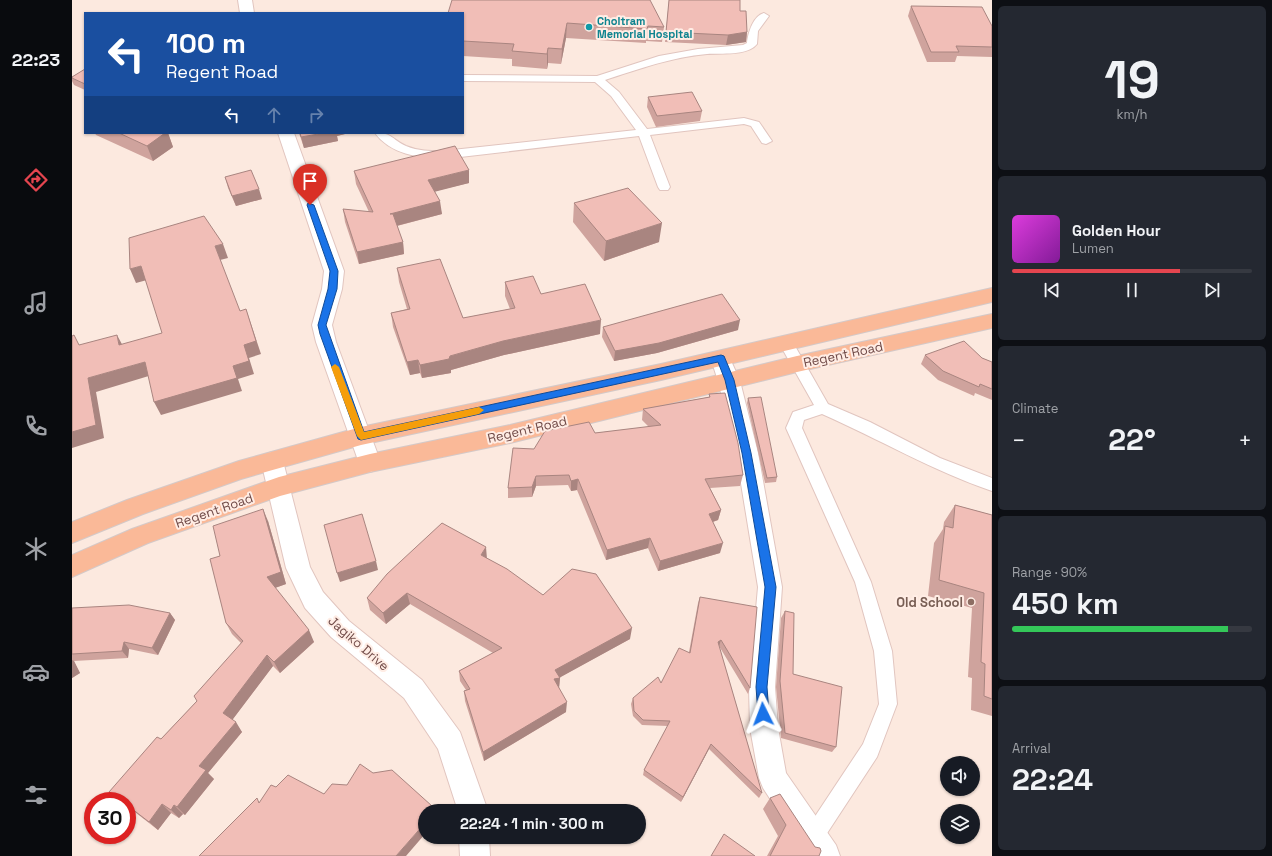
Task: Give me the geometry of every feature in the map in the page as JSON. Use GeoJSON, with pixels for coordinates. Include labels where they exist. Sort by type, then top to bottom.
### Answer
{"type":"FeatureCollection","features":[{"type":"Feature","properties":{"kind":"main road","name":"Regent Road"},"geometry":{"type":"LineString","coordinates":[[72,566],[140,536],[279,487],[370,463],[510,434],[725,370],[786,343],[992,295]]}},
{"type":"Feature","properties":{"kind":"main road","name":"Regent Road"},"geometry":{"type":"LineString","coordinates":[[72,533],[135,506],[239,470],[361,436],[725,370],[797,364],[992,321]]}},
{"type":"Feature","properties":{"kind":"street"},"geometry":{"type":"LineString","coordinates":[[245,0],[247,12]]}},
{"type":"Feature","properties":{"kind":"street"},"geometry":{"type":"LineString","coordinates":[[286,134],[334,271],[332,289],[322,325],[326,342],[370,463]]}},
{"type":"Feature","properties":{"kind":"street"},"geometry":{"type":"LineString","coordinates":[[725,370],[747,453],[770,587],[762,687],[764,728],[773,778],[819,846]]}},
{"type":"Feature","properties":{"kind":"street","name":"Jagiko Drive"},"geometry":{"type":"LineString","coordinates":[[272,461],[298,568],[314,600],[340,629],[413,689],[450,742],[470,804]]}},
{"type":"Feature","properties":{"kind":"street"},"geometry":{"type":"LineString","coordinates":[[474,844],[475,856]]}},
{"type":"Feature","properties":{"kind":"lane"},"geometry":{"type":"LineString","coordinates":[[464,78],[598,79],[642,64],[676,55],[746,48],[752,44],[753,31],[764,16]]}},
{"type":"Feature","properties":{"kind":"lane"},"geometry":{"type":"LineString","coordinates":[[598,79],[615,94],[643,131],[664,187]]}},
{"type":"Feature","properties":{"kind":"lane"},"geometry":{"type":"LineString","coordinates":[[382,134],[396,146],[410,152],[428,155],[443,155],[643,131],[744,121],[755,124],[766,141]]}},
{"type":"Feature","properties":{"kind":"lane"},"geometry":{"type":"LineString","coordinates":[[786,343],[823,408],[865,426],[935,462],[992,485]]}},
{"type":"Feature","properties":{"kind":"lane"},"geometry":{"type":"LineString","coordinates":[[819,846],[870,750],[888,704],[883,651],[863,582],[794,428],[798,416],[823,408]]}},
{"type":"Feature","properties":{"kind":"building"},"geometry":{"type":"Polygon","coordinates":[[[452,0],[650,0],[664,27],[648,26],[647,29],[567,23],[562,49],[548,48],[547,54],[512,51],[514,44],[464,41],[464,12],[448,12],[452,0]]]}},
{"type":"Feature","properties":{"kind":"building"},"geometry":{"type":"Polygon","coordinates":[[[669,0],[740,0],[740,11],[746,11],[747,32],[728,35],[666,32],[669,0]]]}},
{"type":"Feature","properties":{"kind":"building"},"geometry":{"type":"Polygon","coordinates":[[[911,6],[982,7],[992,26],[992,47],[956,46],[959,52],[931,52],[911,6]]]}},
{"type":"Feature","properties":{"kind":"building"},"geometry":{"type":"Polygon","coordinates":[[[84,70],[84,84],[72,77],[84,70]]]}},
{"type":"Feature","properties":{"kind":"building"},"geometry":{"type":"Polygon","coordinates":[[[692,92],[702,111],[657,116],[648,97],[692,92]]]}},
{"type":"Feature","properties":{"kind":"building"},"geometry":{"type":"Polygon","coordinates":[[[121,134],[164,134],[147,146],[121,134]]]}},
{"type":"Feature","properties":{"kind":"building"},"geometry":{"type":"Polygon","coordinates":[[[300,134],[318,134],[301,137],[300,134]]]}},
{"type":"Feature","properties":{"kind":"building"},"geometry":{"type":"Polygon","coordinates":[[[455,146],[469,170],[428,180],[440,201],[390,214],[393,214],[403,242],[357,252],[343,209],[373,212],[354,171],[455,146]]]}},
{"type":"Feature","properties":{"kind":"building"},"geometry":{"type":"Polygon","coordinates":[[[251,170],[259,189],[232,196],[225,177],[251,170]]]}},
{"type":"Feature","properties":{"kind":"building"},"geometry":{"type":"Polygon","coordinates":[[[628,188],[662,223],[606,241],[574,203],[628,188]]]}},
{"type":"Feature","properties":{"kind":"building"},"geometry":{"type":"Polygon","coordinates":[[[204,216],[223,244],[215,246],[240,311],[246,309],[256,341],[244,345],[249,361],[233,366],[237,378],[154,402],[145,362],[88,378],[96,425],[72,432],[72,336],[74,335],[79,345],[117,335],[119,345],[162,333],[141,266],[130,269],[129,238],[204,216]]]}},
{"type":"Feature","properties":{"kind":"building"},"geometry":{"type":"Polygon","coordinates":[[[440,259],[463,318],[515,308],[505,282],[533,276],[541,294],[585,284],[601,320],[503,341],[450,356],[449,359],[420,365],[418,360],[407,362],[391,313],[410,309],[397,268],[440,259]]]}},
{"type":"Feature","properties":{"kind":"building"},"geometry":{"type":"Polygon","coordinates":[[[722,294],[740,320],[659,343],[615,351],[603,327],[722,294]]]}},
{"type":"Feature","properties":{"kind":"building"},"geometry":{"type":"Polygon","coordinates":[[[964,341],[982,358],[992,362],[992,389],[980,384],[979,387],[943,371],[925,355],[964,341]]]}},
{"type":"Feature","properties":{"kind":"building"},"geometry":{"type":"Polygon","coordinates":[[[725,393],[738,443],[743,475],[705,479],[721,510],[709,514],[723,543],[660,561],[650,538],[607,550],[578,479],[571,481],[569,475],[536,476],[532,487],[508,488],[513,448],[534,449],[545,431],[589,422],[595,433],[661,425],[643,409],[710,397],[709,394],[725,393]]]}},
{"type":"Feature","properties":{"kind":"building"},"geometry":{"type":"Polygon","coordinates":[[[761,397],[777,477],[767,478],[748,398],[761,397]]]}},
{"type":"Feature","properties":{"kind":"building","name":"Old School"},"geometry":{"type":"Polygon","coordinates":[[[955,505],[992,515],[992,699],[984,696],[985,664],[981,662],[984,593],[939,580],[945,526],[953,528],[955,505]]]}},
{"type":"Feature","properties":{"kind":"building"},"geometry":{"type":"Polygon","coordinates":[[[263,509],[281,572],[267,577],[309,630],[274,662],[267,655],[223,713],[236,722],[199,766],[206,770],[177,807],[174,805],[171,810],[162,804],[149,822],[136,812],[136,792],[109,792],[157,737],[161,739],[197,701],[194,696],[243,641],[226,623],[210,559],[220,556],[213,526],[263,509]]]}},
{"type":"Feature","properties":{"kind":"building"},"geometry":{"type":"Polygon","coordinates":[[[362,514],[376,561],[337,573],[324,525],[362,514]]]}},
{"type":"Feature","properties":{"kind":"building"},"geometry":{"type":"Polygon","coordinates":[[[442,523],[486,547],[481,555],[507,569],[543,595],[572,569],[596,574],[632,628],[555,670],[560,678],[554,679],[567,702],[483,752],[464,691],[470,689],[459,671],[502,648],[407,593],[383,613],[367,598],[387,574],[442,523]]]}},
{"type":"Feature","properties":{"kind":"building"},"geometry":{"type":"Polygon","coordinates":[[[700,597],[757,607],[750,688],[721,640],[718,642],[762,793],[711,744],[683,797],[644,770],[670,721],[643,720],[634,711],[633,698],[658,677],[661,683],[679,648],[690,653],[700,597]]]}},
{"type":"Feature","properties":{"kind":"building"},"geometry":{"type":"Polygon","coordinates":[[[129,605],[170,613],[152,648],[124,642],[122,651],[72,654],[72,608],[129,605]]]}},
{"type":"Feature","properties":{"kind":"building"},"geometry":{"type":"Polygon","coordinates":[[[785,611],[794,613],[793,674],[842,687],[836,747],[785,733],[780,681],[785,611]]]}},
{"type":"Feature","properties":{"kind":"building"},"geometry":{"type":"Polygon","coordinates":[[[360,764],[373,773],[392,770],[430,804],[418,804],[418,831],[396,856],[199,856],[257,798],[259,803],[271,785],[276,787],[288,775],[324,794],[332,784],[347,785],[360,764]]]}},
{"type":"Feature","properties":{"kind":"building"},"geometry":{"type":"Polygon","coordinates":[[[780,794],[815,847],[820,848],[821,851],[819,856],[770,856],[786,825],[770,798],[780,794]]]}},
{"type":"Feature","properties":{"kind":"building"},"geometry":{"type":"Polygon","coordinates":[[[724,834],[755,856],[711,856],[724,834]]]}},
{"type":"Feature","properties":{"kind":"slow traffic"},"geometry":{"type":"LineString","coordinates":[[335,367],[361,436],[479,410]]}},
{"type":"Feature","properties":{"kind":"place","name":"Choitram Memorial Hospital"},"geometry":{"type":"Point","coordinates":[589,27]}},
{"type":"Feature","properties":{"kind":"place","name":"Old School"},"geometry":{"type":"Point","coordinates":[971,602]}},
{"type":"Feature","properties":{"kind":"route"},"geometry":{"type":"LineString","coordinates":[[310,205],[334,271],[332,289],[322,325],[326,342],[361,436],[721,358],[729,380],[747,453],[765,550],[770,587],[762,687],[763,714]]}}]}
